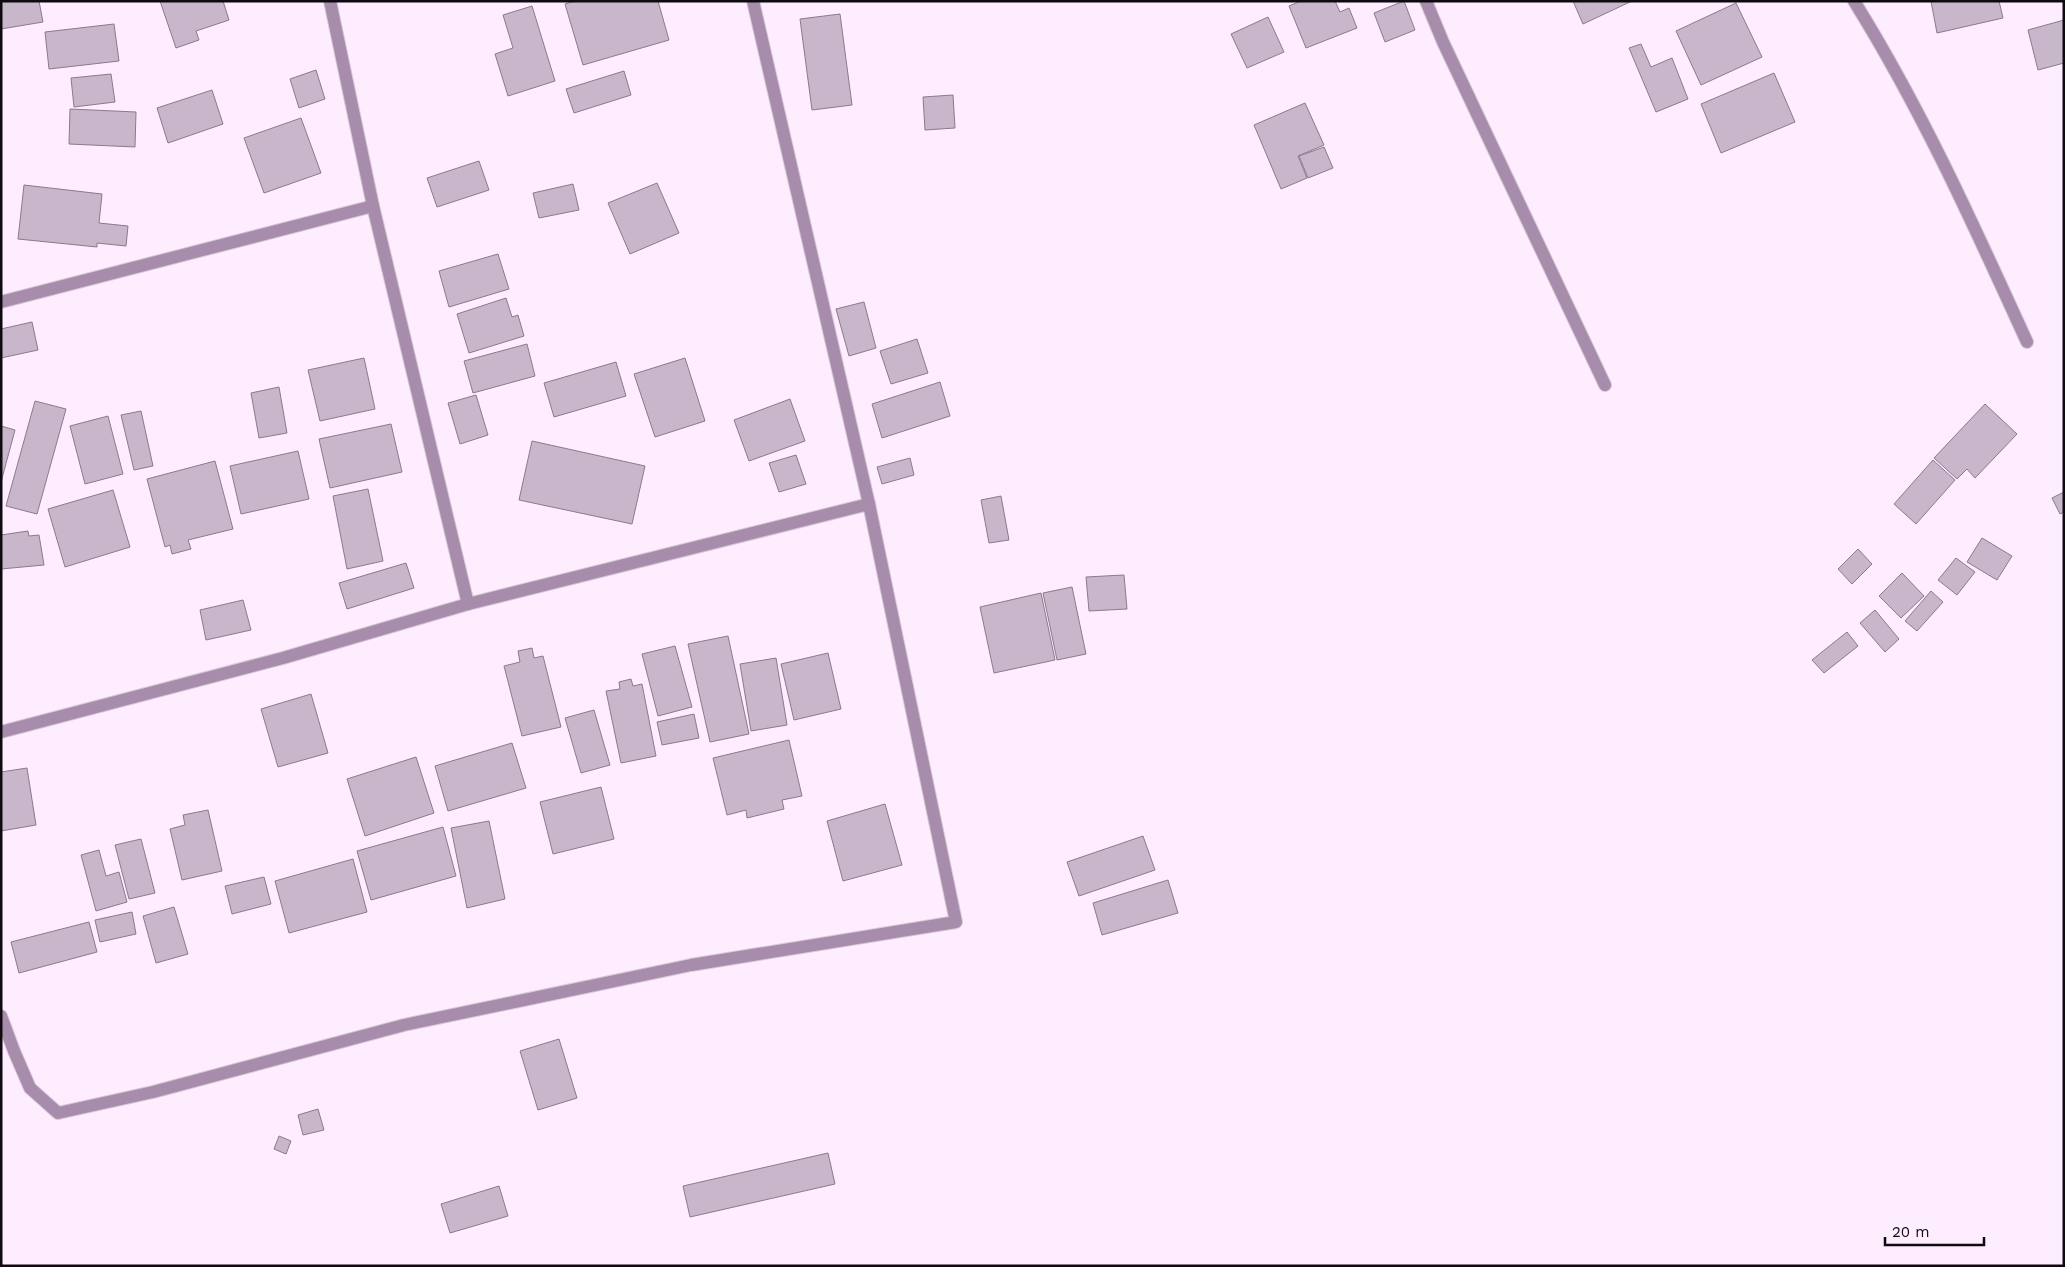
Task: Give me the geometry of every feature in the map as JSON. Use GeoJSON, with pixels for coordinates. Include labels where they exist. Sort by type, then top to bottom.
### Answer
{"type":"FeatureCollection","features":[{"type":"Feature","properties":{"kind":"street"},"geometry":{"type":"LineString","coordinates":[[330,1],[373,206],[468,604]]}},
{"type":"Feature","properties":{"kind":"street"},"geometry":{"type":"LineString","coordinates":[[1,1016],[30,1088],[58,1113],[153,1092],[404,1025],[691,965],[956,922],[869,504],[754,1]]}},
{"type":"Feature","properties":{"kind":"street"},"geometry":{"type":"LineString","coordinates":[[1426,1],[1443,42],[1605,385]]}},
{"type":"Feature","properties":{"kind":"street"},"geometry":{"type":"LineString","coordinates":[[1854,1],[1888,55],[1955,186],[2027,342]]}},
{"type":"Feature","properties":{"kind":"street"},"geometry":{"type":"LineString","coordinates":[[1,302],[373,206]]}},
{"type":"Feature","properties":{"kind":"street"},"geometry":{"type":"LineString","coordinates":[[1,732],[283,658],[468,604],[869,504]]}},
{"type":"Feature","properties":{"kind":"building"},"geometry":{"type":"Polygon","coordinates":[[[1,1],[39,1],[43,22],[1,29],[1,1]]]}},
{"type":"Feature","properties":{"kind":"building"},"geometry":{"type":"Polygon","coordinates":[[[160,1],[223,1],[229,20],[196,31],[199,40],[176,48],[160,1]]]}},
{"type":"Feature","properties":{"kind":"building"},"geometry":{"type":"Polygon","coordinates":[[[575,1],[658,1],[669,40],[583,65],[565,4],[575,1]]]}},
{"type":"Feature","properties":{"kind":"building"},"geometry":{"type":"Polygon","coordinates":[[[1301,1],[1335,1],[1340,12],[1349,8],[1357,28],[1306,48],[1289,6],[1301,1]]]}},
{"type":"Feature","properties":{"kind":"building"},"geometry":{"type":"Polygon","coordinates":[[[1404,1],[1415,30],[1385,42],[1374,13],[1404,1]]]}},
{"type":"Feature","properties":{"kind":"building"},"geometry":{"type":"Polygon","coordinates":[[[1573,1],[1632,1],[1583,24],[1573,1]]]}},
{"type":"Feature","properties":{"kind":"building"},"geometry":{"type":"Polygon","coordinates":[[[1931,1],[1999,1],[2003,18],[1937,33],[1931,1]]]}},
{"type":"Feature","properties":{"kind":"building"},"geometry":{"type":"Polygon","coordinates":[[[1736,3],[1762,57],[1701,85],[1676,31],[1736,3]]]}},
{"type":"Feature","properties":{"kind":"building"},"geometry":{"type":"Polygon","coordinates":[[[532,6],[555,81],[508,96],[495,54],[513,48],[503,15],[532,6]]]}},
{"type":"Feature","properties":{"kind":"building"},"geometry":{"type":"Polygon","coordinates":[[[840,14],[852,105],[812,110],[800,19],[840,14]]]}},
{"type":"Feature","properties":{"kind":"building"},"geometry":{"type":"Polygon","coordinates":[[[1268,17],[1284,52],[1247,68],[1231,34],[1268,17]]]}},
{"type":"Feature","properties":{"kind":"building"},"geometry":{"type":"Polygon","coordinates":[[[2064,20],[2064,63],[2038,70],[2028,30],[2064,20]]]}},
{"type":"Feature","properties":{"kind":"building"},"geometry":{"type":"Polygon","coordinates":[[[114,24],[119,61],[49,69],[45,32],[114,24]]]}},
{"type":"Feature","properties":{"kind":"building"},"geometry":{"type":"Polygon","coordinates":[[[1641,44],[1651,67],[1672,58],[1688,99],[1656,112],[1629,48],[1641,44]]]}},
{"type":"Feature","properties":{"kind":"building"},"geometry":{"type":"Polygon","coordinates":[[[316,70],[325,99],[299,108],[290,79],[316,70]]]}},
{"type":"Feature","properties":{"kind":"building"},"geometry":{"type":"Polygon","coordinates":[[[624,71],[631,95],[574,113],[566,89],[624,71]]]}},
{"type":"Feature","properties":{"kind":"building"},"geometry":{"type":"Polygon","coordinates":[[[1774,73],[1795,122],[1721,153],[1701,104],[1774,73]]]}},
{"type":"Feature","properties":{"kind":"building"},"geometry":{"type":"Polygon","coordinates":[[[111,74],[115,102],[74,107],[71,78],[111,74]]]}},
{"type":"Feature","properties":{"kind":"building"},"geometry":{"type":"Polygon","coordinates":[[[212,90],[223,124],[168,143],[157,108],[212,90]]]}},
{"type":"Feature","properties":{"kind":"building"},"geometry":{"type":"Polygon","coordinates":[[[953,95],[955,128],[925,130],[923,97],[953,95]]]}},
{"type":"Feature","properties":{"kind":"building"},"geometry":{"type":"Polygon","coordinates":[[[1305,103],[1324,145],[1298,156],[1307,178],[1281,189],[1254,125],[1305,103]]]}},
{"type":"Feature","properties":{"kind":"building"},"geometry":{"type":"Polygon","coordinates":[[[70,109],[136,112],[135,147],[69,144],[70,109]]]}},
{"type":"Feature","properties":{"kind":"building"},"geometry":{"type":"Polygon","coordinates":[[[301,118],[321,173],[264,193],[244,138],[301,118]]]}},
{"type":"Feature","properties":{"kind":"building"},"geometry":{"type":"Polygon","coordinates":[[[1324,147],[1333,168],[1308,178],[1299,156],[1324,147]]]}},
{"type":"Feature","properties":{"kind":"building"},"geometry":{"type":"Polygon","coordinates":[[[479,161],[489,190],[437,207],[427,178],[479,161]]]}},
{"type":"Feature","properties":{"kind":"building"},"geometry":{"type":"Polygon","coordinates":[[[657,183],[679,233],[630,254],[608,203],[657,183]]]}},
{"type":"Feature","properties":{"kind":"building"},"geometry":{"type":"Polygon","coordinates":[[[573,184],[579,210],[539,218],[533,193],[573,184]]]}},
{"type":"Feature","properties":{"kind":"building"},"geometry":{"type":"Polygon","coordinates":[[[24,185],[102,194],[99,223],[128,226],[126,246],[97,243],[97,247],[18,239],[24,185]]]}},
{"type":"Feature","properties":{"kind":"building"},"geometry":{"type":"Polygon","coordinates":[[[498,254],[509,289],[449,307],[439,271],[498,254]]]}},
{"type":"Feature","properties":{"kind":"building"},"geometry":{"type":"Polygon","coordinates":[[[506,298],[512,317],[518,315],[524,336],[469,353],[457,314],[506,298]]]}},
{"type":"Feature","properties":{"kind":"building"},"geometry":{"type":"Polygon","coordinates":[[[864,302],[876,348],[849,356],[836,309],[864,302]]]}},
{"type":"Feature","properties":{"kind":"building"},"geometry":{"type":"Polygon","coordinates":[[[32,322],[38,350],[1,358],[1,329],[32,322]]]}},
{"type":"Feature","properties":{"kind":"building"},"geometry":{"type":"Polygon","coordinates":[[[917,339],[928,373],[891,384],[880,351],[917,339]]]}},
{"type":"Feature","properties":{"kind":"building"},"geometry":{"type":"Polygon","coordinates":[[[527,344],[535,376],[473,393],[464,361],[527,344]]]}},
{"type":"Feature","properties":{"kind":"building"},"geometry":{"type":"Polygon","coordinates":[[[364,358],[375,409],[320,421],[308,370],[364,358]]]}},
{"type":"Feature","properties":{"kind":"building"},"geometry":{"type":"Polygon","coordinates":[[[685,358],[705,421],[655,437],[634,374],[685,358]]]}},
{"type":"Feature","properties":{"kind":"building"},"geometry":{"type":"Polygon","coordinates":[[[616,362],[626,396],[554,417],[544,383],[616,362]]]}},
{"type":"Feature","properties":{"kind":"building"},"geometry":{"type":"Polygon","coordinates":[[[940,382],[950,416],[882,438],[872,404],[940,382]]]}},
{"type":"Feature","properties":{"kind":"building"},"geometry":{"type":"Polygon","coordinates":[[[279,387],[287,433],[259,438],[251,393],[279,387]]]}},
{"type":"Feature","properties":{"kind":"building"},"geometry":{"type":"Polygon","coordinates":[[[476,395],[488,435],[460,444],[448,403],[476,395]]]}},
{"type":"Feature","properties":{"kind":"building"},"geometry":{"type":"Polygon","coordinates":[[[790,399],[805,441],[749,461],[734,420],[790,399]]]}},
{"type":"Feature","properties":{"kind":"building"},"geometry":{"type":"Polygon","coordinates":[[[35,401],[66,409],[37,514],[6,506],[35,401]]]}},
{"type":"Feature","properties":{"kind":"building"},"geometry":{"type":"Polygon","coordinates":[[[1985,404],[2017,434],[1975,478],[1967,469],[1957,479],[1934,458],[1985,404]]]}},
{"type":"Feature","properties":{"kind":"building"},"geometry":{"type":"Polygon","coordinates":[[[141,411],[153,466],[134,470],[121,415],[141,411]]]}},
{"type":"Feature","properties":{"kind":"building"},"geometry":{"type":"Polygon","coordinates":[[[108,416],[123,474],[85,484],[70,426],[108,416]]]}},
{"type":"Feature","properties":{"kind":"building"},"geometry":{"type":"Polygon","coordinates":[[[391,424],[402,472],[330,488],[319,439],[391,424]]]}},
{"type":"Feature","properties":{"kind":"building"},"geometry":{"type":"Polygon","coordinates":[[[1,426],[15,430],[1,482],[1,426]]]}},
{"type":"Feature","properties":{"kind":"building"},"geometry":{"type":"Polygon","coordinates":[[[532,441],[645,466],[632,524],[519,500],[532,441]]]}},
{"type":"Feature","properties":{"kind":"building"},"geometry":{"type":"Polygon","coordinates":[[[298,451],[309,499],[241,514],[230,466],[298,451]]]}},
{"type":"Feature","properties":{"kind":"building"},"geometry":{"type":"Polygon","coordinates":[[[796,455],[806,484],[779,492],[769,463],[796,455]]]}},
{"type":"Feature","properties":{"kind":"building"},"geometry":{"type":"Polygon","coordinates":[[[910,458],[914,475],[882,484],[877,467],[910,458]]]}},
{"type":"Feature","properties":{"kind":"building"},"geometry":{"type":"Polygon","coordinates":[[[1933,460],[1955,480],[1916,524],[1894,504],[1933,460]]]}},
{"type":"Feature","properties":{"kind":"building"},"geometry":{"type":"Polygon","coordinates":[[[215,461],[233,529],[188,540],[191,549],[172,554],[170,545],[165,547],[147,479],[215,461]]]}},
{"type":"Feature","properties":{"kind":"building"},"geometry":{"type":"Polygon","coordinates":[[[368,489],[383,561],[347,569],[333,496],[368,489]]]}},
{"type":"Feature","properties":{"kind":"building"},"geometry":{"type":"Polygon","coordinates":[[[113,490],[130,547],[65,567],[48,509],[113,490]]]}},
{"type":"Feature","properties":{"kind":"building"},"geometry":{"type":"Polygon","coordinates":[[[2064,492],[2064,512],[2060,514],[2052,498],[2064,492]]]}},
{"type":"Feature","properties":{"kind":"building"},"geometry":{"type":"Polygon","coordinates":[[[1001,496],[1009,540],[989,543],[981,500],[1001,496]]]}},
{"type":"Feature","properties":{"kind":"building"},"geometry":{"type":"Polygon","coordinates":[[[28,531],[29,536],[39,535],[44,565],[1,569],[1,535],[28,531]]]}},
{"type":"Feature","properties":{"kind":"building"},"geometry":{"type":"Polygon","coordinates":[[[1982,538],[2012,556],[1997,580],[1967,562],[1982,538]]]}},
{"type":"Feature","properties":{"kind":"building"},"geometry":{"type":"Polygon","coordinates":[[[1858,549],[1872,564],[1852,584],[1838,569],[1858,549]]]}},
{"type":"Feature","properties":{"kind":"building"},"geometry":{"type":"Polygon","coordinates":[[[1956,558],[1975,572],[1957,595],[1938,580],[1956,558]]]}},
{"type":"Feature","properties":{"kind":"building"},"geometry":{"type":"Polygon","coordinates":[[[406,563],[414,588],[347,609],[339,583],[406,563]]]}},
{"type":"Feature","properties":{"kind":"building"},"geometry":{"type":"Polygon","coordinates":[[[1902,573],[1924,596],[1901,618],[1879,596],[1902,573]]]}},
{"type":"Feature","properties":{"kind":"building"},"geometry":{"type":"Polygon","coordinates":[[[1124,575],[1127,609],[1089,611],[1086,577],[1124,575]]]}},
{"type":"Feature","properties":{"kind":"building"},"geometry":{"type":"Polygon","coordinates":[[[1072,587],[1086,654],[1057,660],[1043,593],[1072,587]]]}},
{"type":"Feature","properties":{"kind":"building"},"geometry":{"type":"Polygon","coordinates":[[[1931,591],[1943,602],[1917,631],[1905,621],[1931,591]]]}},
{"type":"Feature","properties":{"kind":"building"},"geometry":{"type":"Polygon","coordinates":[[[1041,593],[1055,660],[994,673],[980,607],[1041,593]]]}},
{"type":"Feature","properties":{"kind":"building"},"geometry":{"type":"Polygon","coordinates":[[[243,600],[251,630],[206,640],[200,610],[243,600]]]}},
{"type":"Feature","properties":{"kind":"building"},"geometry":{"type":"Polygon","coordinates":[[[1875,610],[1899,639],[1885,652],[1860,623],[1875,610]]]}},
{"type":"Feature","properties":{"kind":"building"},"geometry":{"type":"Polygon","coordinates":[[[1847,632],[1858,646],[1824,673],[1812,660],[1847,632]]]}},
{"type":"Feature","properties":{"kind":"building"},"geometry":{"type":"Polygon","coordinates":[[[728,636],[749,734],[710,742],[688,644],[728,636]]]}},
{"type":"Feature","properties":{"kind":"building"},"geometry":{"type":"Polygon","coordinates":[[[675,646],[692,707],[658,716],[642,654],[675,646]]]}},
{"type":"Feature","properties":{"kind":"building"},"geometry":{"type":"Polygon","coordinates":[[[532,648],[534,658],[543,656],[561,727],[522,736],[504,666],[520,662],[518,651],[532,648]]]}},
{"type":"Feature","properties":{"kind":"building"},"geometry":{"type":"Polygon","coordinates":[[[828,653],[841,709],[794,720],[781,664],[828,653]]]}},
{"type":"Feature","properties":{"kind":"building"},"geometry":{"type":"Polygon","coordinates":[[[776,658],[787,725],[751,731],[740,664],[776,658]]]}},
{"type":"Feature","properties":{"kind":"building"},"geometry":{"type":"Polygon","coordinates":[[[631,679],[633,686],[642,684],[656,756],[621,763],[606,691],[620,689],[619,682],[631,679]]]}},
{"type":"Feature","properties":{"kind":"building"},"geometry":{"type":"Polygon","coordinates":[[[311,694],[328,753],[278,767],[261,709],[311,694]]]}},
{"type":"Feature","properties":{"kind":"building"},"geometry":{"type":"Polygon","coordinates":[[[594,710],[610,765],[581,773],[565,718],[594,710]]]}},
{"type":"Feature","properties":{"kind":"building"},"geometry":{"type":"Polygon","coordinates":[[[694,714],[699,738],[662,745],[657,722],[694,714]]]}},
{"type":"Feature","properties":{"kind":"building"},"geometry":{"type":"Polygon","coordinates":[[[789,740],[802,796],[782,800],[784,809],[747,818],[746,810],[727,815],[713,758],[789,740]]]}},
{"type":"Feature","properties":{"kind":"building"},"geometry":{"type":"Polygon","coordinates":[[[512,743],[526,788],[448,811],[435,766],[512,743]]]}},
{"type":"Feature","properties":{"kind":"building"},"geometry":{"type":"Polygon","coordinates":[[[416,757],[434,813],[365,836],[347,779],[416,757]]]}},
{"type":"Feature","properties":{"kind":"building"},"geometry":{"type":"Polygon","coordinates":[[[27,768],[36,825],[1,831],[1,772],[27,768]]]}},
{"type":"Feature","properties":{"kind":"building"},"geometry":{"type":"Polygon","coordinates":[[[601,787],[614,839],[553,854],[540,802],[601,787]]]}},
{"type":"Feature","properties":{"kind":"building"},"geometry":{"type":"Polygon","coordinates":[[[885,804],[902,865],[843,881],[827,821],[885,804]]]}},
{"type":"Feature","properties":{"kind":"building"},"geometry":{"type":"Polygon","coordinates":[[[208,810],[222,871],[182,880],[170,829],[185,825],[183,815],[208,810]]]}},
{"type":"Feature","properties":{"kind":"building"},"geometry":{"type":"Polygon","coordinates":[[[489,821],[505,899],[467,908],[451,828],[489,821]]]}},
{"type":"Feature","properties":{"kind":"building"},"geometry":{"type":"Polygon","coordinates":[[[443,827],[456,876],[371,900],[357,851],[443,827]]]}},
{"type":"Feature","properties":{"kind":"building"},"geometry":{"type":"Polygon","coordinates":[[[1143,836],[1155,870],[1079,896],[1067,862],[1143,836]]]}},
{"type":"Feature","properties":{"kind":"building"},"geometry":{"type":"Polygon","coordinates":[[[141,839],[155,893],[129,899],[115,845],[141,839]]]}},
{"type":"Feature","properties":{"kind":"building"},"geometry":{"type":"Polygon","coordinates":[[[99,850],[106,876],[119,872],[127,902],[96,911],[81,855],[99,850]]]}},
{"type":"Feature","properties":{"kind":"building"},"geometry":{"type":"Polygon","coordinates":[[[353,859],[367,912],[289,933],[275,881],[353,859]]]}},
{"type":"Feature","properties":{"kind":"building"},"geometry":{"type":"Polygon","coordinates":[[[264,877],[271,904],[232,914],[225,886],[264,877]]]}},
{"type":"Feature","properties":{"kind":"building"},"geometry":{"type":"Polygon","coordinates":[[[1168,880],[1178,913],[1102,935],[1093,903],[1168,880]]]}},
{"type":"Feature","properties":{"kind":"building"},"geometry":{"type":"Polygon","coordinates":[[[174,907],[188,954],[156,963],[143,916],[174,907]]]}},
{"type":"Feature","properties":{"kind":"building"},"geometry":{"type":"Polygon","coordinates":[[[132,912],[136,934],[100,942],[95,920],[132,912]]]}},
{"type":"Feature","properties":{"kind":"building"},"geometry":{"type":"Polygon","coordinates":[[[89,922],[97,952],[19,973],[11,942],[89,922]]]}},
{"type":"Feature","properties":{"kind":"building"},"geometry":{"type":"Polygon","coordinates":[[[559,1039],[577,1098],[538,1110],[520,1051],[559,1039]]]}},
{"type":"Feature","properties":{"kind":"building"},"geometry":{"type":"Polygon","coordinates":[[[318,1109],[324,1130],[303,1135],[298,1115],[318,1109]]]}},
{"type":"Feature","properties":{"kind":"building"},"geometry":{"type":"Polygon","coordinates":[[[279,1136],[291,1141],[286,1154],[274,1149],[279,1136]]]}},
{"type":"Feature","properties":{"kind":"building"},"geometry":{"type":"Polygon","coordinates":[[[828,1153],[835,1184],[690,1217],[683,1186],[828,1153]]]}},
{"type":"Feature","properties":{"kind":"building"},"geometry":{"type":"Polygon","coordinates":[[[499,1186],[508,1216],[450,1233],[441,1204],[499,1186]]]}}]}
